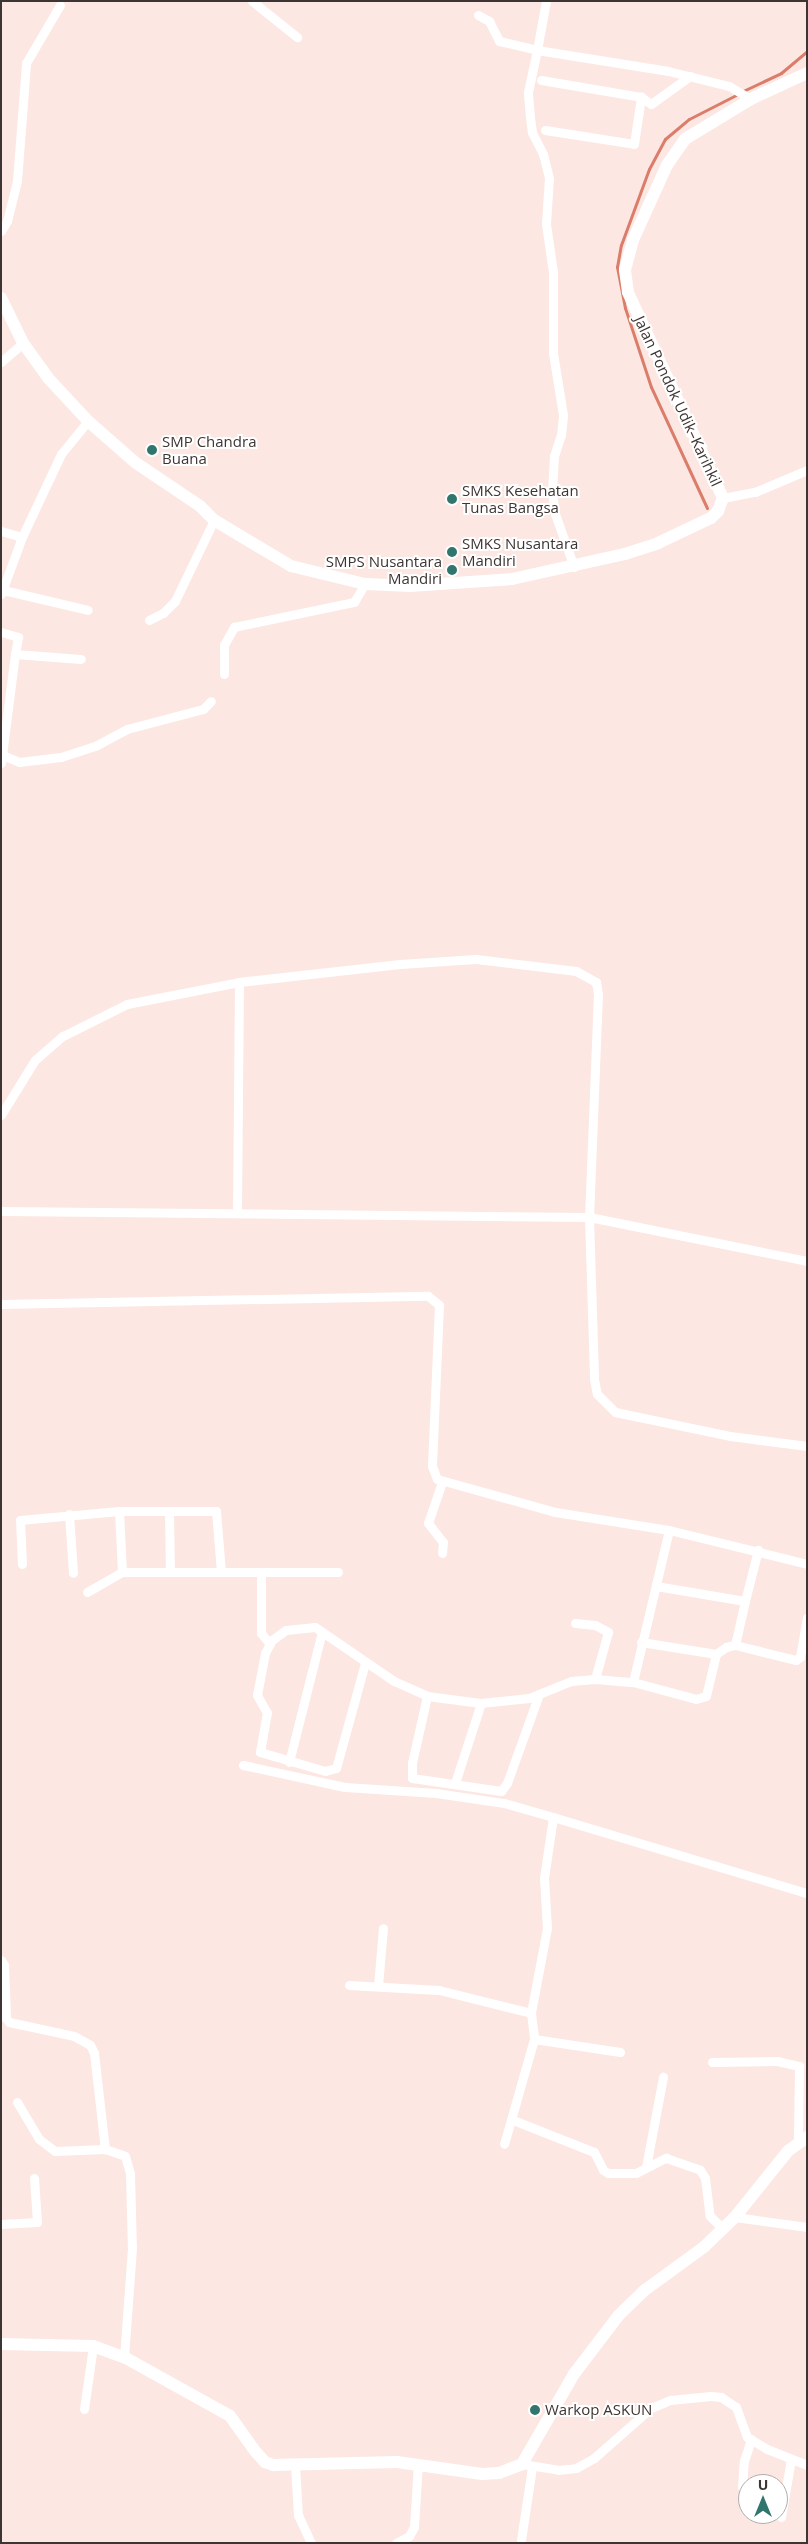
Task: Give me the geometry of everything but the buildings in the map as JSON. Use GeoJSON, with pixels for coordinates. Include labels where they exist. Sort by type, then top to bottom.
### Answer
{"type":"FeatureCollection","features":[{"type":"Feature","properties":{"kind":"street"},"geometry":{"type":"LineString","coordinates":[[252,1],[297,37]]}},
{"type":"Feature","properties":{"kind":"street"},"geometry":{"type":"LineString","coordinates":[[546,1],[528,92],[532,132],[543,154],[549,178],[546,224],[553,272],[553,353],[564,415],[561,435],[554,456],[552,493],[555,514],[574,567]]}},
{"type":"Feature","properties":{"kind":"street"},"geometry":{"type":"LineString","coordinates":[[1,231],[7,220],[17,181],[22,88],[26,63],[60,5]]}},
{"type":"Feature","properties":{"kind":"street"},"geometry":{"type":"LineString","coordinates":[[478,15],[489,21],[499,41],[537,50],[690,76],[729,86],[751,99]]}},
{"type":"Feature","properties":{"kind":"street","name":"Jalan Pondok Udik–Karihkil"},"geometry":{"type":"LineString","coordinates":[[1,298],[23,343],[49,379],[88,420],[136,463],[200,506],[214,520],[291,566],[364,584],[410,586],[494,580],[574,567],[658,543],[710,518],[718,511],[723,498],[628,292],[625,270],[633,240],[675,152],[697,129],[751,99],[807,73]]}},
{"type":"Feature","properties":{"kind":"street"},"geometry":{"type":"LineString","coordinates":[[541,80],[640,97],[651,104],[690,76]]}},
{"type":"Feature","properties":{"kind":"street"},"geometry":{"type":"LineString","coordinates":[[545,130],[634,144],[640,97]]}},
{"type":"Feature","properties":{"kind":"street"},"geometry":{"type":"LineString","coordinates":[[1,362],[23,343]]}},
{"type":"Feature","properties":{"kind":"street"},"geometry":{"type":"LineString","coordinates":[[88,420],[65,445],[22,537],[2,592],[88,610]]}},
{"type":"Feature","properties":{"kind":"street"},"geometry":{"type":"LineString","coordinates":[[723,498],[755,492],[806,473]]}},
{"type":"Feature","properties":{"kind":"street"},"geometry":{"type":"LineString","coordinates":[[149,620],[163,613],[175,601],[214,520]]}},
{"type":"Feature","properties":{"kind":"street"},"geometry":{"type":"LineString","coordinates":[[1,531],[22,537]]}},
{"type":"Feature","properties":{"kind":"street"},"geometry":{"type":"LineString","coordinates":[[224,674],[224,646],[234,627],[354,602],[364,584]]}},
{"type":"Feature","properties":{"kind":"street"},"geometry":{"type":"LineString","coordinates":[[1,632],[18,637],[2,759],[19,762],[62,757],[97,745],[127,729],[203,709],[211,701]]}},
{"type":"Feature","properties":{"kind":"street"},"geometry":{"type":"LineString","coordinates":[[15,654],[81,659]]}},
{"type":"Feature","properties":{"kind":"street"},"geometry":{"type":"LineString","coordinates":[[1,1115],[36,1060],[63,1036],[127,1004],[239,982],[476,959],[576,972],[596,982],[590,1217],[594,1379],[597,1394],[615,1412],[730,1436],[807,1446]]}},
{"type":"Feature","properties":{"kind":"street"},"geometry":{"type":"LineString","coordinates":[[237,1212],[239,982]]}},
{"type":"Feature","properties":{"kind":"street"},"geometry":{"type":"LineString","coordinates":[[1,1210],[590,1217],[807,1261]]}},
{"type":"Feature","properties":{"kind":"street"},"geometry":{"type":"LineString","coordinates":[[1,1304],[428,1296],[439,1305],[432,1466],[433,1474],[442,1482],[555,1512],[669,1530],[758,1550],[807,1564]]}},
{"type":"Feature","properties":{"kind":"street"},"geometry":{"type":"LineString","coordinates":[[442,1482],[428,1522],[443,1542],[442,1553]]}},
{"type":"Feature","properties":{"kind":"street"},"geometry":{"type":"LineString","coordinates":[[119,1511],[122,1572]]}},
{"type":"Feature","properties":{"kind":"street"},"geometry":{"type":"LineString","coordinates":[[22,1564],[20,1520],[69,1514],[119,1511],[216,1511],[221,1572]]}},
{"type":"Feature","properties":{"kind":"street"},"geometry":{"type":"LineString","coordinates":[[169,1511],[170,1572]]}},
{"type":"Feature","properties":{"kind":"street"},"geometry":{"type":"LineString","coordinates":[[69,1514],[73,1573]]}},
{"type":"Feature","properties":{"kind":"street"},"geometry":{"type":"LineString","coordinates":[[633,1682],[669,1530]]}},
{"type":"Feature","properties":{"kind":"street"},"geometry":{"type":"LineString","coordinates":[[735,1646],[758,1550]]}},
{"type":"Feature","properties":{"kind":"street"},"geometry":{"type":"LineString","coordinates":[[87,1592],[122,1572],[338,1572]]}},
{"type":"Feature","properties":{"kind":"street"},"geometry":{"type":"LineString","coordinates":[[261,1572],[262,1633],[270,1644]]}},
{"type":"Feature","properties":{"kind":"street"},"geometry":{"type":"LineString","coordinates":[[656,1586],[745,1601]]}},
{"type":"Feature","properties":{"kind":"street"},"geometry":{"type":"LineString","coordinates":[[365,1663],[336,1768],[325,1771],[264,1754],[259,1747],[268,1713],[257,1695],[270,1644],[286,1630],[295,1627],[315,1628],[365,1663],[427,1696],[482,1703],[538,1697],[571,1681],[595,1679],[633,1682],[703,1699],[706,1696],[716,1654],[726,1646],[735,1646],[796,1660],[800,1657],[807,1618]]}},
{"type":"Feature","properties":{"kind":"street"},"geometry":{"type":"LineString","coordinates":[[575,1623],[595,1625],[608,1632],[595,1679]]}},
{"type":"Feature","properties":{"kind":"street"},"geometry":{"type":"LineString","coordinates":[[289,1762],[322,1632]]}},
{"type":"Feature","properties":{"kind":"street"},"geometry":{"type":"LineString","coordinates":[[641,1642],[716,1654]]}},
{"type":"Feature","properties":{"kind":"street"},"geometry":{"type":"LineString","coordinates":[[427,1696],[412,1763],[412,1778],[455,1783],[497,1791],[505,1789],[538,1697]]}},
{"type":"Feature","properties":{"kind":"street"},"geometry":{"type":"LineString","coordinates":[[455,1783],[482,1703]]}},
{"type":"Feature","properties":{"kind":"street"},"geometry":{"type":"LineString","coordinates":[[244,1765],[344,1787],[436,1793],[504,1803],[807,1893]]}},
{"type":"Feature","properties":{"kind":"street"},"geometry":{"type":"LineString","coordinates":[[504,2144],[513,2120],[534,2039],[531,2013],[547,1928],[544,1878],[553,1817]]}},
{"type":"Feature","properties":{"kind":"street"},"geometry":{"type":"LineString","coordinates":[[378,1986],[383,1928]]}},
{"type":"Feature","properties":{"kind":"street"},"geometry":{"type":"LineString","coordinates":[[1,1960],[4,1965],[6,2018],[10,2022],[74,2036],[92,2048],[105,2149]]}},
{"type":"Feature","properties":{"kind":"street"},"geometry":{"type":"LineString","coordinates":[[350,1985],[439,1990],[531,2013]]}},
{"type":"Feature","properties":{"kind":"street"},"geometry":{"type":"LineString","coordinates":[[534,2039],[620,2052]]}},
{"type":"Feature","properties":{"kind":"street"},"geometry":{"type":"LineString","coordinates":[[521,2540],[531,2484],[528,2468],[574,2374],[619,2316],[722,2229],[802,2139],[799,2066],[777,2061],[712,2062]]}},
{"type":"Feature","properties":{"kind":"street"},"geometry":{"type":"LineString","coordinates":[[646,2166],[663,2077]]}},
{"type":"Feature","properties":{"kind":"street"},"geometry":{"type":"LineString","coordinates":[[17,2102],[39,2139],[55,2151],[105,2149],[125,2156],[130,2174],[132,2248],[124,2357]]}},
{"type":"Feature","properties":{"kind":"street"},"geometry":{"type":"LineString","coordinates":[[513,2120],[594,2152],[603,2170],[608,2173],[636,2173],[646,2166],[666,2158],[700,2170],[705,2178],[710,2216],[722,2229]]}},
{"type":"Feature","properties":{"kind":"street"},"geometry":{"type":"LineString","coordinates":[[1,2224],[37,2222],[34,2178]]}},
{"type":"Feature","properties":{"kind":"street"},"geometry":{"type":"LineString","coordinates":[[734,2217],[807,2227]]}},
{"type":"Feature","properties":{"kind":"street"},"geometry":{"type":"LineString","coordinates":[[1,2344],[93,2350],[124,2357],[230,2416],[265,2462],[295,2469],[418,2470],[482,2474],[528,2468],[576,2468],[594,2458],[651,2408],[670,2400],[698,2396],[729,2400],[736,2407],[745,2433],[751,2440],[807,2465]]}},
{"type":"Feature","properties":{"kind":"street"},"geometry":{"type":"LineString","coordinates":[[84,2409],[93,2350]]}},
{"type":"Feature","properties":{"kind":"street"},"geometry":{"type":"LineString","coordinates":[[743,2474],[744,2460],[751,2440]]}},
{"type":"Feature","properties":{"kind":"street"},"geometry":{"type":"LineString","coordinates":[[788,2480],[792,2459]]}},
{"type":"Feature","properties":{"kind":"street"},"geometry":{"type":"LineString","coordinates":[[295,2469],[294,2485],[298,2516],[311,2543]]}},
{"type":"Feature","properties":{"kind":"street"},"geometry":{"type":"LineString","coordinates":[[396,2543],[409,2536],[414,2527],[418,2470]]}},
{"type":"Feature","properties":{"kind":"waterway"},"geometry":{"type":"LineString","coordinates":[[743,91],[781,73],[807,51]]}},
{"type":"Feature","properties":{"kind":"waterway"},"geometry":{"type":"LineString","coordinates":[[707,508],[651,387],[625,308],[617,267],[621,245],[649,169],[665,139],[689,119],[738,94]]}},
{"type":"Feature","properties":{"kind":"place","name":"SMP Chandra Buana"},"geometry":{"type":"Point","coordinates":[152,450]}},
{"type":"Feature","properties":{"kind":"place","name":"SMKS Kesehatan Tunas Bangsa"},"geometry":{"type":"Point","coordinates":[452,499]}},
{"type":"Feature","properties":{"kind":"place","name":"SMKS Nusantara Mandiri"},"geometry":{"type":"Point","coordinates":[452,552]}},
{"type":"Feature","properties":{"kind":"place","name":"SMPS Nusantara Mandiri"},"geometry":{"type":"Point","coordinates":[452,570]}},
{"type":"Feature","properties":{"kind":"place","name":"Warkop ASKUN"},"geometry":{"type":"Point","coordinates":[535,2410]}}]}
